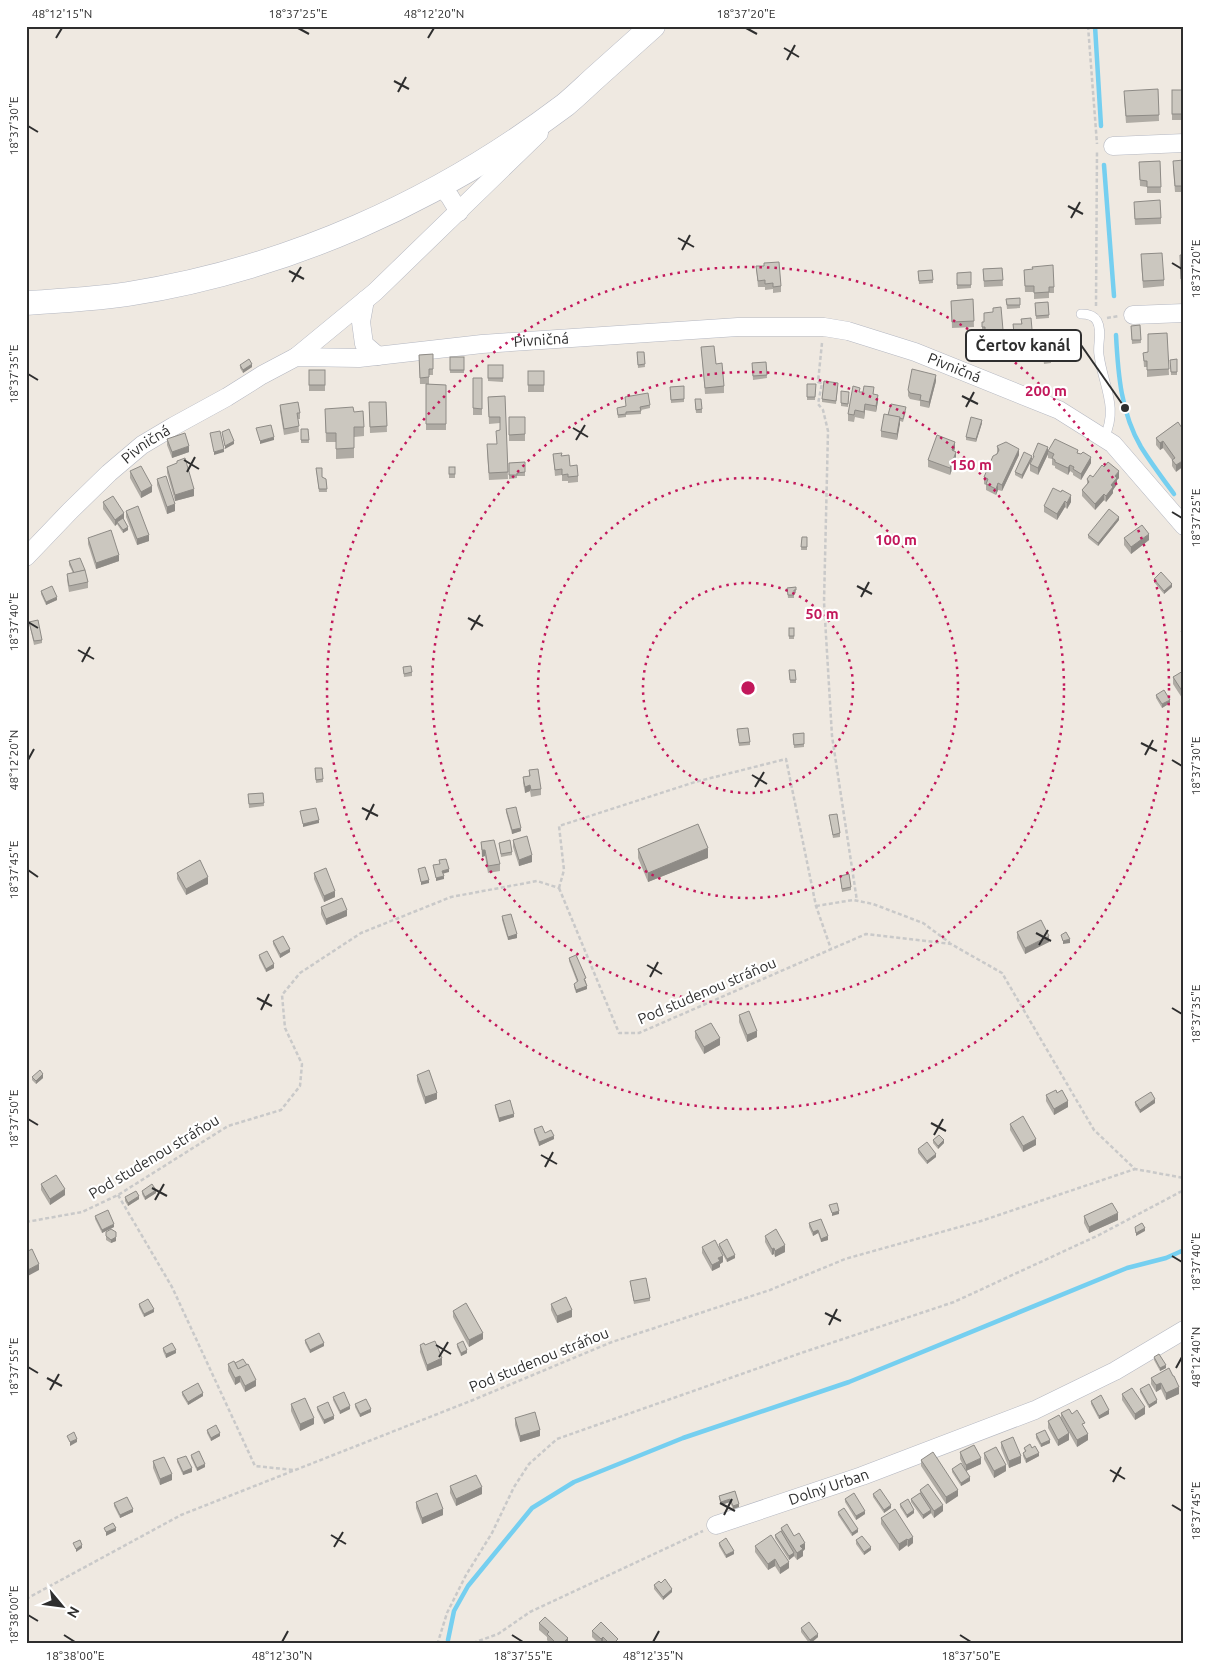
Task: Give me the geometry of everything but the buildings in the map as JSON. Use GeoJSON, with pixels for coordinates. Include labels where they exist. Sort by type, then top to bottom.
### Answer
{"type":"FeatureCollection","features":[{"type":"Feature","properties":{"kind":"street"},"geometry":{"type":"LineString","coordinates":[[296,357],[365,300],[459,212],[567,104],[653,26]]}},
{"type":"Feature","properties":{"kind":"street"},"geometry":{"type":"LineString","coordinates":[[26,304],[128,294],[220,274],[341,235],[441,186],[491,157],[567,104]]}},
{"type":"Feature","properties":{"kind":"street"},"geometry":{"type":"LineString","coordinates":[[1105,148],[1184,143]]}},
{"type":"Feature","properties":{"kind":"street"},"geometry":{"type":"LineString","coordinates":[[441,186],[450,196],[459,212]]}},
{"type":"Feature","properties":{"kind":"street"},"geometry":{"type":"LineString","coordinates":[[365,300],[361,322],[364,344],[378,356]]}},
{"type":"Feature","properties":{"kind":"street"},"geometry":{"type":"LineString","coordinates":[[1133,315],[1184,314]]}},
{"type":"Feature","properties":{"kind":"street","name":"Pivničná"},"geometry":{"type":"LineString","coordinates":[[26,557],[109,473],[142,445],[296,357],[359,358],[482,344],[738,327],[824,326],[848,330],[924,356],[1059,410],[1113,444],[1176,508],[1184,526]]}},
{"type":"Feature","properties":{"kind":"street","name":"Dolný Urban"},"geometry":{"type":"LineString","coordinates":[[716,1525],[871,1473],[1035,1410],[1115,1371],[1184,1330]]}},
{"type":"Feature","properties":{"kind":"lane"},"geometry":{"type":"LineString","coordinates":[[1081,314],[1088,314],[1096,319],[1100,329],[1099,353],[1111,413],[1110,426],[1104,438]]}},
{"type":"Feature","properties":{"kind":"path"},"geometry":{"type":"LineString","coordinates":[[1088,26],[1105,148],[1096,319],[1133,315]]}},
{"type":"Feature","properties":{"kind":"path"},"geometry":{"type":"LineString","coordinates":[[824,326],[818,382],[822,383],[818,404],[823,410],[828,432],[824,602],[831,727],[857,901]]}},
{"type":"Feature","properties":{"kind":"path"},"geometry":{"type":"LineString","coordinates":[[559,888],[564,870],[559,826],[695,782],[786,759],[816,906],[832,949]]}},
{"type":"Feature","properties":{"kind":"path","name":"Pod studenou stráňou"},"geometry":{"type":"LineString","coordinates":[[26,1222],[82,1212],[118,1195],[228,1126],[282,1110],[300,1086],[302,1064],[286,1028],[282,995],[300,973],[361,932],[451,897],[537,881],[559,888],[619,1032],[639,1033],[866,934],[951,944],[1002,973],[1094,1130],[1135,1169]]}},
{"type":"Feature","properties":{"kind":"path"},"geometry":{"type":"LineString","coordinates":[[816,906],[854,900],[873,904],[923,923],[951,944]]}},
{"type":"Feature","properties":{"kind":"path","name":"Pod studenou stráňou"},"geometry":{"type":"LineString","coordinates":[[26,1599],[181,1515],[473,1400],[612,1342],[770,1290],[845,1259],[981,1221],[1135,1169],[1184,1178]]}},
{"type":"Feature","properties":{"kind":"path"},"geometry":{"type":"LineString","coordinates":[[438,1643],[447,1613],[466,1575],[492,1533],[514,1487],[529,1464],[557,1439],[804,1352],[954,1302],[1099,1234],[1184,1190]]}},
{"type":"Feature","properties":{"kind":"path"},"geometry":{"type":"LineString","coordinates":[[118,1195],[172,1287],[256,1466],[295,1470]]}},
{"type":"Feature","properties":{"kind":"path"},"geometry":{"type":"LineString","coordinates":[[473,1643],[498,1634],[530,1612],[716,1525]]}},
{"type":"Feature","properties":{"kind":"waterway"},"geometry":{"type":"LineString","coordinates":[[1095,26],[1101,126]]}},
{"type":"Feature","properties":{"kind":"waterway"},"geometry":{"type":"LineString","coordinates":[[1104,165],[1114,296]]}},
{"type":"Feature","properties":{"kind":"waterway"},"geometry":{"type":"LineString","coordinates":[[1116,335],[1122,393],[1129,421],[1141,447],[1174,494]]}},
{"type":"Feature","properties":{"kind":"waterway"},"geometry":{"type":"LineString","coordinates":[[448,1640],[454,1611],[468,1586],[532,1508],[574,1482],[683,1438],[849,1382],[1127,1268],[1166,1258],[1184,1250]]}},
{"type":"Feature","properties":{"kind":"place","name":"Čertov kanál"},"geometry":{"type":"Point","coordinates":[1125,408]}}]}
